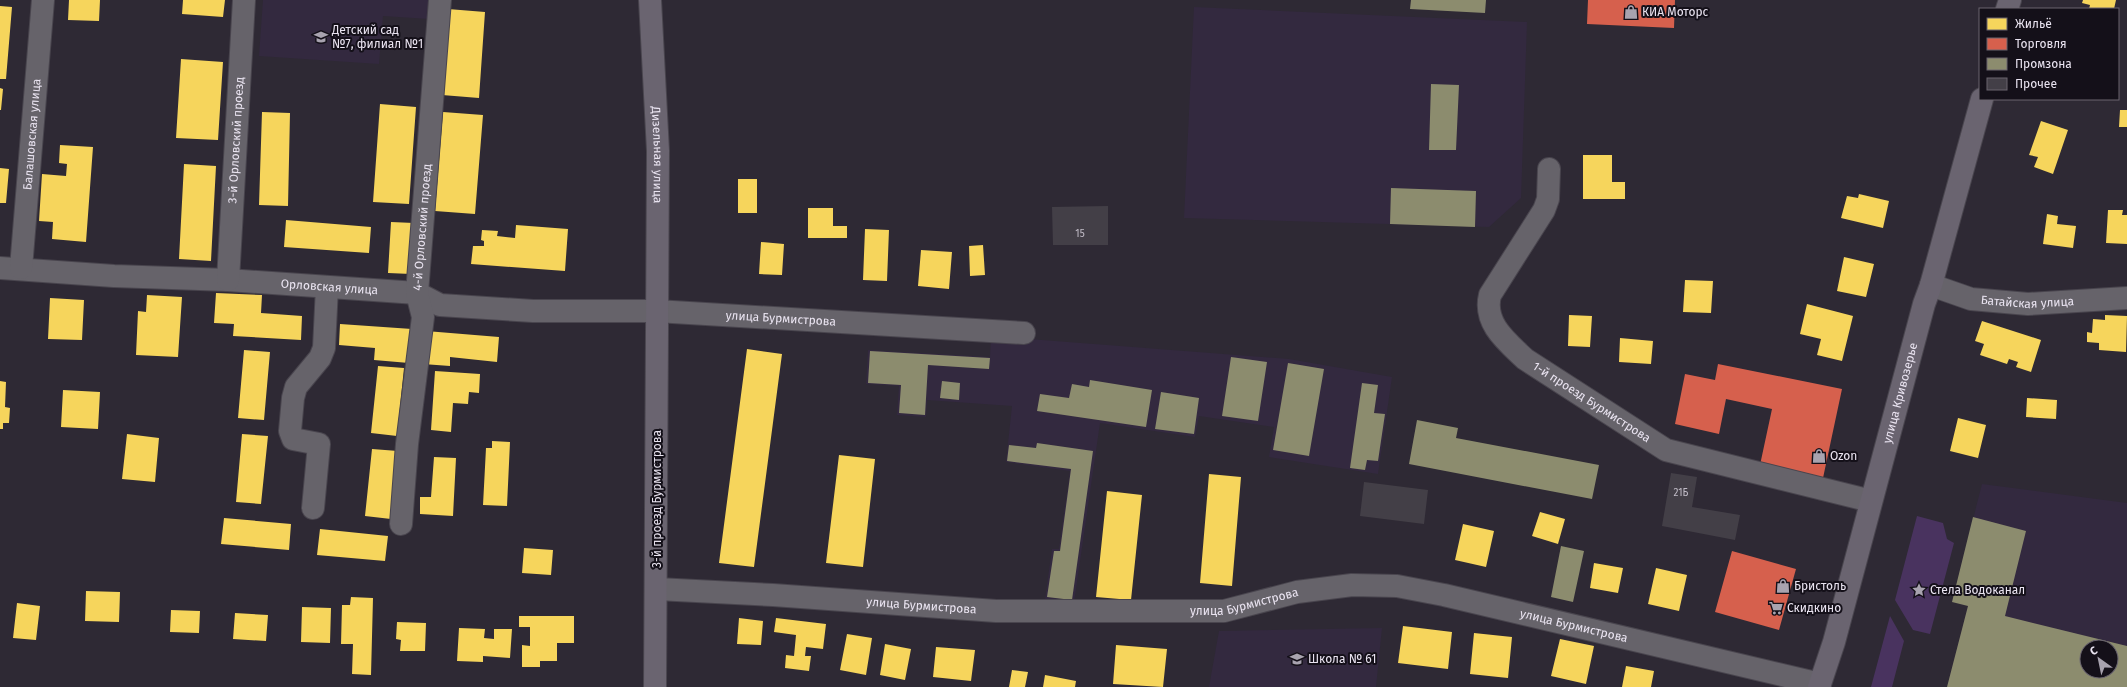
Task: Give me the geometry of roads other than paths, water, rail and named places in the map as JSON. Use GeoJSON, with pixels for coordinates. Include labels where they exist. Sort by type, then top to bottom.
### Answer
{"type":"FeatureCollection","features":[{"type":"Feature","properties":{"kind":"main road","name":"Дизельная улица"},"geometry":{"type":"LineString","coordinates":[[650,0],[658,151],[656,311]]}},
{"type":"Feature","properties":{"kind":"main road","name":"улица Кривозерье"},"geometry":{"type":"LineString","coordinates":[[1819,685],[1834,642],[1924,304],[1931,285],[1982,100]]}},
{"type":"Feature","properties":{"kind":"main road","name":"3-й проезд Бурмистрова"},"geometry":{"type":"LineString","coordinates":[[655,687],[657,589],[656,311]]}},
{"type":"Feature","properties":{"kind":"street","name":"Балашовская улица"},"geometry":{"type":"LineString","coordinates":[[10,268],[43,0]]}},
{"type":"Feature","properties":{"kind":"street","name":"3-й Орловский проезд"},"geometry":{"type":"LineString","coordinates":[[228,280],[244,0]]}},
{"type":"Feature","properties":{"kind":"street","name":"4-й Орловский проезд"},"geometry":{"type":"LineString","coordinates":[[401,524],[407,444],[423,317],[416,293],[440,0]]}},
{"type":"Feature","properties":{"kind":"street","name":"1-й проезд Бурмистрова"},"geometry":{"type":"LineString","coordinates":[[1549,169],[1548,199],[1544,210],[1490,295],[1487,306],[1489,316],[1508,343],[1525,359],[1666,450],[1871,501]]}},
{"type":"Feature","properties":{"kind":"street","name":"Орловская улица"},"geometry":{"type":"LineString","coordinates":[[10,268],[114,276],[228,280],[416,293],[440,305],[447,306],[533,311],[656,311]]}},
{"type":"Feature","properties":{"kind":"street","name":"Батайская улица"},"geometry":{"type":"LineString","coordinates":[[1931,285],[1971,299],[2028,304],[2127,298]]}},
{"type":"Feature","properties":{"kind":"street"},"geometry":{"type":"LineString","coordinates":[[313,508],[319,444],[297,441],[293,439],[290,431],[293,398],[296,386],[320,358],[324,348],[327,287]]}},
{"type":"Feature","properties":{"kind":"street","name":"улица Бурмистрова"},"geometry":{"type":"LineString","coordinates":[[656,311],[1024,333]]}},
{"type":"Feature","properties":{"kind":"street","name":"улица Бурмистрова"},"geometry":{"type":"LineString","coordinates":[[657,589],[743,593],[996,611],[1224,611],[1297,592],[1352,585],[1397,586],[1444,595],[1819,685]]}},
{"type":"Feature","properties":{"kind":"place","name":"КИА Моторс"},"geometry":{"type":"Point","coordinates":[1631,12]}},
{"type":"Feature","properties":{"kind":"place","name":"Детский сад №7, филиал №1"},"geometry":{"type":"Point","coordinates":[321,37]}},
{"type":"Feature","properties":{"kind":"place","name":"Ozon"},"geometry":{"type":"Point","coordinates":[1819,456]}},
{"type":"Feature","properties":{"kind":"place","name":"Бристоль"},"geometry":{"type":"Point","coordinates":[1783,586]}},
{"type":"Feature","properties":{"kind":"place","name":"Стела Водоканал"},"geometry":{"type":"Point","coordinates":[1919,590]}},
{"type":"Feature","properties":{"kind":"place","name":"Скидкино"},"geometry":{"type":"Point","coordinates":[1776,608]}},
{"type":"Feature","properties":{"kind":"place","name":"Школа № 61"},"geometry":{"type":"Point","coordinates":[1297,659]}}]}
